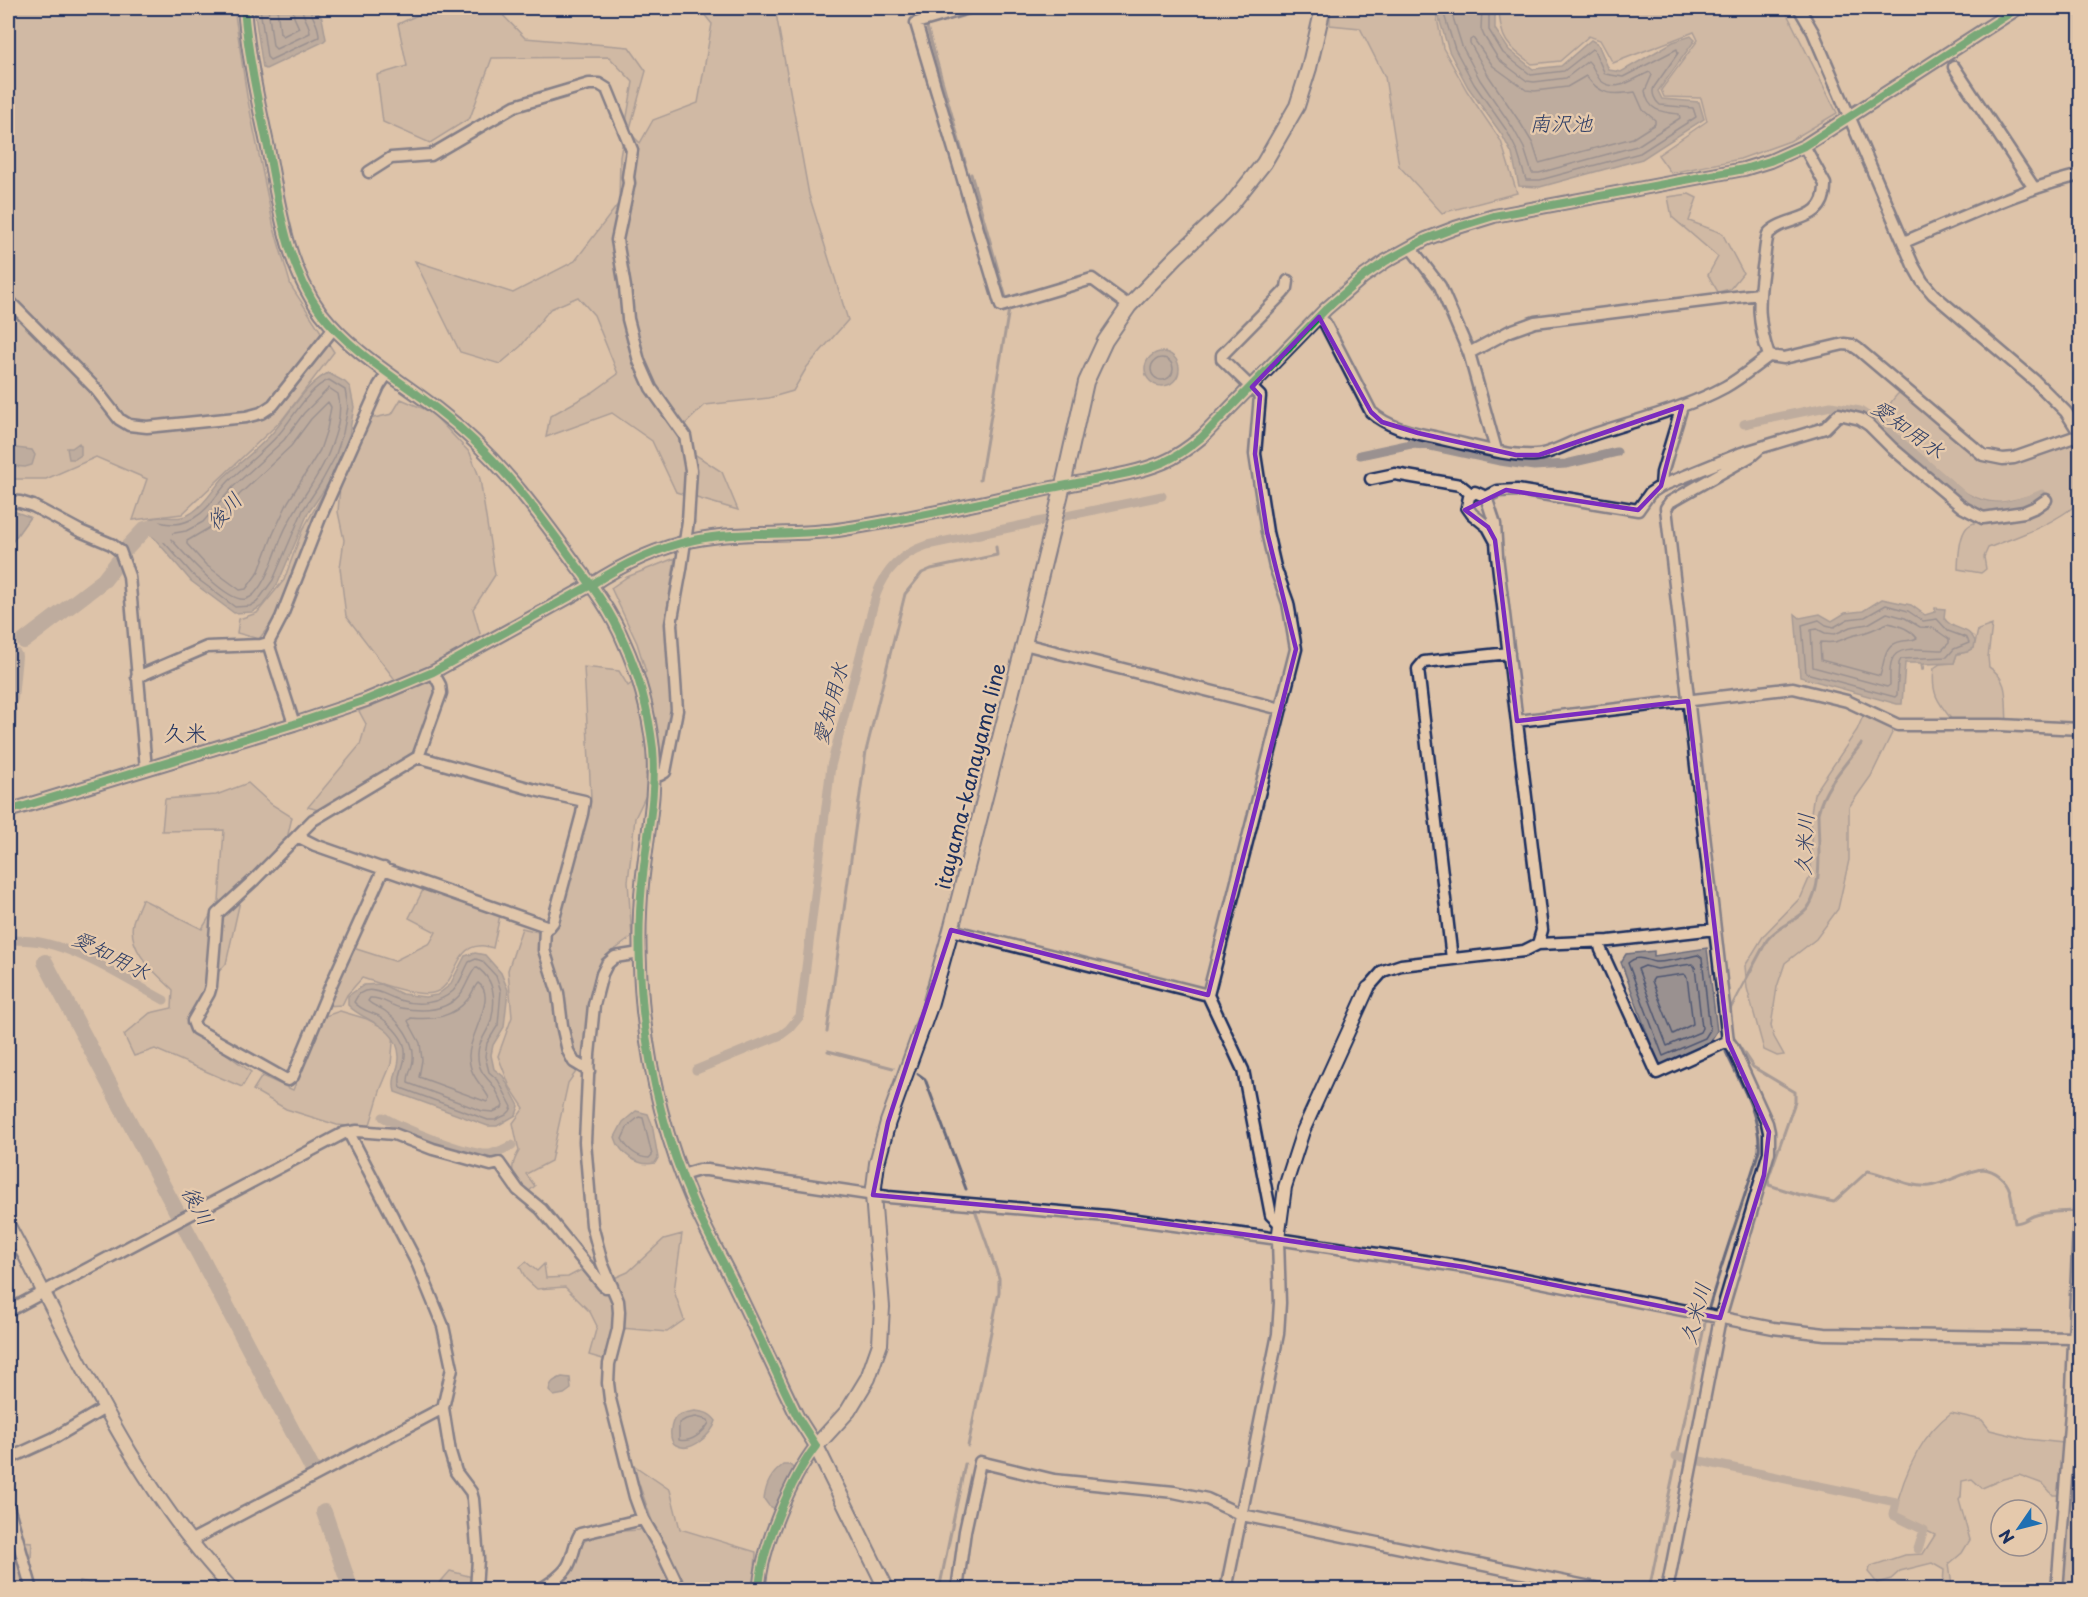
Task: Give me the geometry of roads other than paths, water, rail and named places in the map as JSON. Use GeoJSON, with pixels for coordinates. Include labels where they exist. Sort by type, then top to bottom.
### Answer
{"type":"FeatureCollection","features":[{"type":"Feature","properties":{"kind":"main road","name":"itayama-kanayama line"},"geometry":{"type":"LineString","coordinates":[[816,1446],[848,1411],[868,1378],[880,1344],[882,1307],[873,1195],[877,1163],[888,1122],[929,1009],[951,930],[1024,644],[1086,382],[1105,341],[1129,306],[1230,206],[1264,163],[1297,106],[1309,68],[1323,8]]}},
{"type":"Feature","properties":{"kind":"main road"},"geometry":{"type":"LineString","coordinates":[[816,1446],[887,1590]]}},
{"type":"Feature","properties":{"kind":"street"},"geometry":{"type":"LineString","coordinates":[[244,8],[259,105],[281,213],[290,248],[307,291],[334,328],[350,344],[387,374],[439,410],[511,479],[591,585],[624,641],[634,668],[653,751],[653,774],[642,890],[640,953],[643,1010],[654,1076],[682,1175],[707,1232],[797,1416],[816,1446],[802,1464],[772,1532],[763,1558],[759,1590]]}},
{"type":"Feature","properties":{"kind":"street"},"geometry":{"type":"LineString","coordinates":[[968,8],[916,23],[1001,306],[1092,279],[1129,306]]}},
{"type":"Feature","properties":{"kind":"street"},"geometry":{"type":"LineString","coordinates":[[1319,317],[1325,323],[1371,412],[1382,422],[1418,434],[1516,455],[1548,453],[1575,441],[1682,406],[1726,387],[1769,356],[1785,357],[1833,346],[1852,345],[1983,455],[2003,459],[2025,456],[2080,434],[2067,412],[2034,380],[1933,294],[1922,281],[1813,32],[1799,8]]}},
{"type":"Feature","properties":{"kind":"street"},"geometry":{"type":"LineString","coordinates":[[8,811],[366,700],[433,672],[651,552],[695,540],[728,536],[820,532],[870,526],[1151,466],[1175,456],[1202,437],[1319,317],[1363,277],[1386,261],[1438,234],[1494,216],[1744,170],[1776,159],[1804,146],[1849,118],[2018,8]]}},
{"type":"Feature","properties":{"kind":"street"},"geometry":{"type":"LineString","coordinates":[[1954,67],[2034,188]]}},
{"type":"Feature","properties":{"kind":"street"},"geometry":{"type":"LineString","coordinates":[[369,172],[391,158],[431,155],[514,106],[589,84],[599,84],[607,89],[632,150],[628,177],[630,183],[617,240],[629,326],[639,361],[651,388],[685,436],[691,470],[688,522],[671,624],[677,710],[665,772],[660,775],[653,774]]}},
{"type":"Feature","properties":{"kind":"street"},"geometry":{"type":"LineString","coordinates":[[1769,356],[1762,336],[1759,313],[1759,294],[1768,234],[1782,225],[1806,217],[1813,212],[1822,201],[1825,184],[1804,146]]}},
{"type":"Feature","properties":{"kind":"street"},"geometry":{"type":"LineString","coordinates":[[1904,242],[1994,202],[2080,175]]}},
{"type":"Feature","properties":{"kind":"street"},"geometry":{"type":"LineString","coordinates":[[1411,248],[1440,286],[1469,353],[1496,450]]}},
{"type":"Feature","properties":{"kind":"street"},"geometry":{"type":"LineString","coordinates":[[1280,1224],[1271,1215],[1243,1070],[1208,995],[1296,649],[1288,603],[1266,532],[1255,454],[1260,396],[1222,359],[1222,355],[1283,293],[1288,282]]}},
{"type":"Feature","properties":{"kind":"street"},"geometry":{"type":"LineString","coordinates":[[1469,353],[1510,331],[1535,322],[1759,294]]}},
{"type":"Feature","properties":{"kind":"street"},"geometry":{"type":"LineString","coordinates":[[8,300],[94,387],[119,419],[129,425],[147,427],[246,417],[261,413],[273,405],[334,328]]}},
{"type":"Feature","properties":{"kind":"street"},"geometry":{"type":"LineString","coordinates":[[294,724],[268,643],[281,618],[320,518],[387,374]]}},
{"type":"Feature","properties":{"kind":"street"},"geometry":{"type":"LineString","coordinates":[[1661,486],[1662,473],[1682,406]]}},
{"type":"Feature","properties":{"kind":"street"},"geometry":{"type":"LineString","coordinates":[[1486,497],[1506,490],[1517,490],[1638,510],[1650,493],[1661,486],[1742,453],[1826,429],[1839,414],[1860,419],[1869,425],[1892,448],[1962,507],[1983,518],[2012,515],[2037,507],[2046,500]]}},
{"type":"Feature","properties":{"kind":"street"},"geometry":{"type":"LineString","coordinates":[[1667,1590],[1719,1317],[1764,1175],[1770,1143],[1767,1123],[1728,1041],[1666,508],[1671,502],[1751,456],[1760,448]]}},
{"type":"Feature","properties":{"kind":"street"},"geometry":{"type":"LineString","coordinates":[[1371,479],[1395,474],[1460,485],[1471,494]]}},
{"type":"Feature","properties":{"kind":"street"},"geometry":{"type":"LineString","coordinates":[[1495,540],[1488,527],[1468,510],[1467,503],[1471,494],[1475,492],[1480,492],[1486,497],[1495,524],[1495,540],[1542,930],[1538,944]]}},
{"type":"Feature","properties":{"kind":"street"},"geometry":{"type":"LineString","coordinates":[[8,501],[33,506],[80,531],[111,544],[120,551],[129,576],[146,769]]}},
{"type":"Feature","properties":{"kind":"street"},"geometry":{"type":"LineString","coordinates":[[137,677],[207,647],[268,643]]}},
{"type":"Feature","properties":{"kind":"street"},"geometry":{"type":"LineString","coordinates":[[1024,644],[1281,709]]}},
{"type":"Feature","properties":{"kind":"street"},"geometry":{"type":"LineString","coordinates":[[1452,959],[1418,669],[1424,662],[1509,652]]}},
{"type":"Feature","properties":{"kind":"street"},"geometry":{"type":"LineString","coordinates":[[384,868],[335,974],[293,1076],[288,1080],[285,1079],[196,1029],[193,1021],[211,986],[217,914],[247,887],[303,827],[418,757],[441,693],[440,685],[433,672]]}},
{"type":"Feature","properties":{"kind":"street"},"geometry":{"type":"LineString","coordinates":[[1517,721],[1793,688],[1847,701],[1898,725],[2001,725],[2080,729]]}},
{"type":"Feature","properties":{"kind":"street"},"geometry":{"type":"LineString","coordinates":[[418,757],[535,790],[584,801],[553,922],[549,927],[545,927],[544,950],[558,993],[568,1051],[574,1062],[589,1071]]}},
{"type":"Feature","properties":{"kind":"street"},"geometry":{"type":"LineString","coordinates":[[297,836],[315,845],[549,927]]}},
{"type":"Feature","properties":{"kind":"street"},"geometry":{"type":"LineString","coordinates":[[1226,1590],[1278,1334],[1280,1303],[1278,1240],[1285,1187],[1303,1131],[1368,988],[1379,974],[1388,968],[1524,951],[1538,944],[1599,942],[1716,928]]}},
{"type":"Feature","properties":{"kind":"street"},"geometry":{"type":"LineString","coordinates":[[951,930],[1208,995]]}},
{"type":"Feature","properties":{"kind":"street"},"geometry":{"type":"LineString","coordinates":[[1599,942],[1657,1072],[1728,1041]]}},
{"type":"Feature","properties":{"kind":"street"},"geometry":{"type":"LineString","coordinates":[[640,953],[615,957],[607,964],[602,974],[594,1005],[585,1142],[592,1225],[596,1244],[618,1301],[619,1320],[609,1364],[610,1399],[635,1497],[680,1590]]}},
{"type":"Feature","properties":{"kind":"street"},"geometry":{"type":"LineString","coordinates":[[8,1311],[344,1133],[357,1131],[393,1134],[433,1149],[491,1165],[499,1163],[518,1190],[541,1209],[603,1285],[612,1286]]}},
{"type":"Feature","properties":{"kind":"street"},"geometry":{"type":"LineString","coordinates":[[350,1133],[418,1265],[448,1341],[452,1368],[443,1408],[452,1463],[473,1499],[478,1558],[476,1590]]}},
{"type":"Feature","properties":{"kind":"street"},"geometry":{"type":"LineString","coordinates":[[682,1175],[707,1170],[873,1195],[1107,1216],[1464,1267],[1773,1328],[1825,1334],[2074,1338]]}},
{"type":"Feature","properties":{"kind":"street"},"geometry":{"type":"LineString","coordinates":[[2057,1590],[2071,1413],[2080,1203]]}},
{"type":"Feature","properties":{"kind":"street"},"geometry":{"type":"LineString","coordinates":[[8,1224],[105,1408],[144,1476],[190,1541],[233,1590]]}},
{"type":"Feature","properties":{"kind":"street"},"geometry":{"type":"LineString","coordinates":[[8,1459],[54,1438],[105,1408]]}},
{"type":"Feature","properties":{"kind":"street"},"geometry":{"type":"LineString","coordinates":[[190,1541],[443,1408]]}},
{"type":"Feature","properties":{"kind":"street"},"geometry":{"type":"LineString","coordinates":[[957,1590],[965,1531],[980,1462],[1054,1480],[1174,1492],[1207,1499],[1242,1515],[1605,1590]]}},
{"type":"Feature","properties":{"kind":"street"},"geometry":{"type":"LineString","coordinates":[[8,1506],[32,1590]]}},
{"type":"Feature","properties":{"kind":"street"},"geometry":{"type":"LineString","coordinates":[[537,1590],[568,1565],[580,1534],[644,1519]]}},
{"type":"Feature","properties":{"kind":"water"},"geometry":{"type":"Polygon","coordinates":[[[254,8],[314,8],[322,18],[326,39],[266,69],[263,68],[254,8]]]}},
{"type":"Feature","properties":{"kind":"water","name":"南沢池"},"geometry":{"type":"Polygon","coordinates":[[[1436,8],[1495,8],[1495,29],[1509,50],[1533,69],[1561,66],[1591,40],[1598,44],[1609,70],[1621,72],[1673,42],[1691,36],[1695,40],[1658,91],[1662,99],[1699,102],[1704,119],[1642,159],[1540,187],[1519,186],[1512,154],[1502,135],[1468,87],[1449,51],[1436,8]]]}},
{"type":"Feature","properties":{"kind":"water"},"geometry":{"type":"Polygon","coordinates":[[[1162,352],[1174,357],[1179,369],[1174,381],[1162,386],[1150,381],[1145,369],[1150,357],[1162,352]]]}},
{"type":"Feature","properties":{"kind":"water"},"geometry":{"type":"Polygon","coordinates":[[[328,373],[350,387],[354,407],[349,435],[341,459],[328,484],[308,513],[278,583],[262,606],[252,612],[234,613],[191,581],[144,526],[155,518],[186,516],[198,508],[224,477],[269,437],[312,384],[328,373]]]}},
{"type":"Feature","properties":{"kind":"water"},"geometry":{"type":"Polygon","coordinates":[[[79,443],[81,455],[75,459],[69,459],[67,448],[72,448],[79,443]]]}},
{"type":"Feature","properties":{"kind":"water"},"geometry":{"type":"Polygon","coordinates":[[[16,448],[32,450],[35,455],[32,465],[13,466],[9,455],[16,448]]]}},
{"type":"Feature","properties":{"kind":"water"},"geometry":{"type":"Polygon","coordinates":[[[8,509],[30,517],[8,548],[8,509]]]}},
{"type":"Feature","properties":{"kind":"water"},"geometry":{"type":"Polygon","coordinates":[[[1882,599],[1911,605],[1925,615],[1935,612],[1935,608],[1945,609],[1944,618],[1951,625],[1972,636],[1975,641],[1974,648],[1957,654],[1954,663],[1924,664],[1923,670],[1921,663],[1905,663],[1902,704],[1800,677],[1795,614],[1800,618],[1820,614],[1832,621],[1845,613],[1863,611],[1882,599]]]}},
{"type":"Feature","properties":{"kind":"water"},"geometry":{"type":"Polygon","coordinates":[[[1707,948],[1717,1031],[1710,1042],[1659,1066],[1621,962],[1626,954],[1654,951],[1654,956],[1707,948]]]}},
{"type":"Feature","properties":{"kind":"water"},"geometry":{"type":"Polygon","coordinates":[[[475,953],[485,955],[501,973],[508,990],[504,1027],[493,1045],[491,1055],[494,1069],[503,1076],[519,1106],[516,1115],[497,1126],[488,1126],[395,1092],[394,1082],[399,1060],[397,1045],[386,1030],[348,1005],[348,996],[364,985],[381,984],[402,994],[425,997],[437,995],[450,985],[465,956],[475,953]]]}},
{"type":"Feature","properties":{"kind":"water"},"geometry":{"type":"Polygon","coordinates":[[[636,1111],[648,1114],[652,1124],[658,1158],[655,1163],[642,1163],[630,1158],[617,1143],[615,1137],[623,1122],[636,1111]]]}},
{"type":"Feature","properties":{"kind":"water"},"geometry":{"type":"Polygon","coordinates":[[[562,1377],[570,1378],[571,1389],[564,1394],[554,1396],[549,1391],[550,1385],[562,1377]]]}},
{"type":"Feature","properties":{"kind":"water"},"geometry":{"type":"Polygon","coordinates":[[[695,1411],[712,1416],[716,1421],[714,1426],[706,1437],[694,1445],[682,1447],[676,1445],[671,1436],[671,1427],[675,1419],[681,1414],[695,1411]]]}},
{"type":"Feature","properties":{"kind":"water"},"geometry":{"type":"Polygon","coordinates":[[[783,1465],[790,1465],[793,1472],[776,1509],[769,1506],[764,1499],[770,1480],[783,1465]]]}},
{"type":"Feature","properties":{"kind":"waterway"},"geometry":{"type":"LineString","coordinates":[[919,8],[921,15]]}},
{"type":"Feature","properties":{"kind":"waterway"},"geometry":{"type":"LineString","coordinates":[[927,27],[965,162]]}},
{"type":"Feature","properties":{"kind":"waterway"},"geometry":{"type":"LineString","coordinates":[[971,174],[1006,298]]}},
{"type":"Feature","properties":{"kind":"waterway"},"geometry":{"type":"LineString","coordinates":[[980,480],[1009,309]]}},
{"type":"Feature","properties":{"kind":"waterway","name":"愛知用水"},"geometry":{"type":"LineString","coordinates":[[1744,424],[1831,406],[1860,411],[1877,422],[1973,502],[2002,507],[2042,494]]}},
{"type":"Feature","properties":{"kind":"waterway","name":"愛知用水"},"geometry":{"type":"LineString","coordinates":[[1360,455],[1411,444],[1534,466],[1566,464],[1617,452]]}},
{"type":"Feature","properties":{"kind":"waterway","name":"愛知用水"},"geometry":{"type":"LineString","coordinates":[[696,1070],[781,1035],[800,1016],[831,766],[876,595],[890,570],[909,553],[927,545],[1162,496]]}},
{"type":"Feature","properties":{"kind":"waterway","name":"後川"},"geometry":{"type":"LineString","coordinates":[[126,549],[145,529],[153,527],[164,534]]}},
{"type":"Feature","properties":{"kind":"waterway"},"geometry":{"type":"LineString","coordinates":[[827,1032],[866,751],[905,594],[922,573],[997,555],[996,547]]}},
{"type":"Feature","properties":{"kind":"waterway","name":"後川"},"geometry":{"type":"LineString","coordinates":[[24,641],[104,580],[118,562]]}},
{"type":"Feature","properties":{"kind":"waterway","name":"後川"},"geometry":{"type":"LineString","coordinates":[[10,698],[14,656]]}},
{"type":"Feature","properties":{"kind":"waterway","name":"後川"},"geometry":{"type":"LineString","coordinates":[[8,726],[9,711]]}},
{"type":"Feature","properties":{"kind":"waterway","name":"久米川"},"geometry":{"type":"LineString","coordinates":[[1728,1013],[1767,940],[1776,931],[1803,913],[1812,900],[1818,876],[1818,813],[1821,803],[1836,777],[1861,744]]}},
{"type":"Feature","properties":{"kind":"waterway","name":"愛知用水"},"geometry":{"type":"LineString","coordinates":[[8,940],[40,942],[76,953],[164,1000]]}},
{"type":"Feature","properties":{"kind":"waterway","name":"後川"},"geometry":{"type":"LineString","coordinates":[[45,962],[313,1470]]}},
{"type":"Feature","properties":{"kind":"waterway"},"geometry":{"type":"LineString","coordinates":[[1731,1034],[1753,1067],[1795,1092],[1795,1102],[1768,1179],[1769,1185],[1800,1195],[1834,1202],[1868,1171],[1914,1185],[1930,1186],[1983,1169],[1996,1173],[2008,1187],[2015,1223],[2043,1213],[2075,1211]]}},
{"type":"Feature","properties":{"kind":"waterway"},"geometry":{"type":"LineString","coordinates":[[828,1051],[893,1068]]}},
{"type":"Feature","properties":{"kind":"waterway","name":"久米川"},"geometry":{"type":"LineString","coordinates":[[1708,1311],[1759,1150],[1759,1137],[1753,1112],[1726,1052]]}},
{"type":"Feature","properties":{"kind":"waterway"},"geometry":{"type":"LineString","coordinates":[[918,1074],[925,1079],[966,1189]]}},
{"type":"Feature","properties":{"kind":"waterway","name":"愛知用水"},"geometry":{"type":"LineString","coordinates":[[383,1117],[405,1128],[468,1151],[490,1154],[512,1145]]}},
{"type":"Feature","properties":{"kind":"waterway"},"geometry":{"type":"LineString","coordinates":[[968,1446],[999,1292],[999,1278],[976,1213]]}},
{"type":"Feature","properties":{"kind":"waterway","name":"久米川"},"geometry":{"type":"LineString","coordinates":[[1649,1590],[1706,1318]]}},
{"type":"Feature","properties":{"kind":"waterway"},"geometry":{"type":"LineString","coordinates":[[1676,1456],[1896,1502],[1893,1515],[1924,1530],[1918,1549]]}},
{"type":"Feature","properties":{"kind":"waterway"},"geometry":{"type":"LineString","coordinates":[[939,1590],[965,1464]]}},
{"type":"Feature","properties":{"kind":"waterway","name":"後川"},"geometry":{"type":"LineString","coordinates":[[324,1512],[351,1590]]}},
{"type":"Feature","properties":{"kind":"district","name":"久米"},"geometry":{"type":"Point","coordinates":[185,731]}}]}
